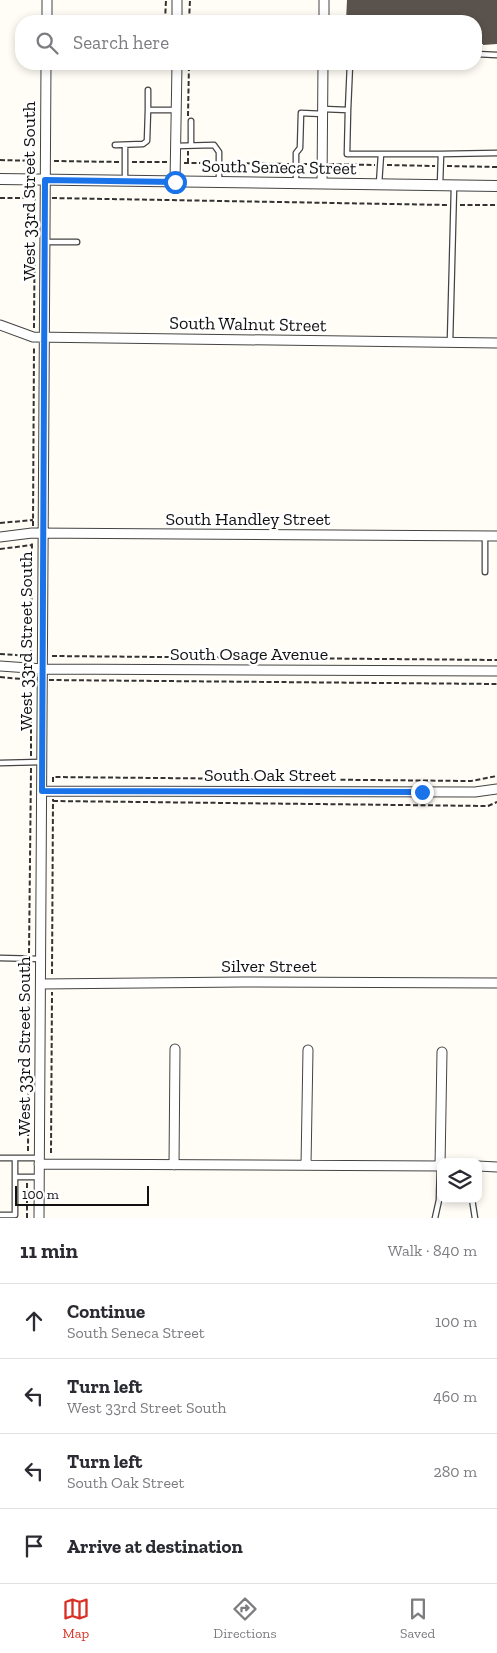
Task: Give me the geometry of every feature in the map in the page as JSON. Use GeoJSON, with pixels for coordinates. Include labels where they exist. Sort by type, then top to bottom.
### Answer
{"type":"FeatureCollection","features":[{"type":"Feature","properties":{"kind":"street"},"geometry":{"type":"LineString","coordinates":[[47,0],[47,15]]}},
{"type":"Feature","properties":{"kind":"street"},"geometry":{"type":"LineString","coordinates":[[177,0],[177,15]]}},
{"type":"Feature","properties":{"kind":"street"},"geometry":{"type":"LineString","coordinates":[[324,0],[324,15]]}},
{"type":"Feature","properties":{"kind":"street","name":"West 33rd Street South"},"geometry":{"type":"LineString","coordinates":[[39,1218],[46,70]]}},
{"type":"Feature","properties":{"kind":"street"},"geometry":{"type":"LineString","coordinates":[[175,182],[177,70]]}},
{"type":"Feature","properties":{"kind":"street"},"geometry":{"type":"LineString","coordinates":[[322,183],[323,70]]}},
{"type":"Feature","properties":{"kind":"street","name":"South Seneca Street"},"geometry":{"type":"LineString","coordinates":[[0,179],[497,186]]}},
{"type":"Feature","properties":{"kind":"street","name":"South Walnut Street"},"geometry":{"type":"LineString","coordinates":[[0,325],[18,333],[44,338],[497,343]]}},
{"type":"Feature","properties":{"kind":"street","name":"South Handley Street"},"geometry":{"type":"LineString","coordinates":[[0,537],[32,533],[497,536]]}},
{"type":"Feature","properties":{"kind":"street","name":"South Osage Avenue"},"geometry":{"type":"LineString","coordinates":[[0,666],[43,669],[497,672]]}},
{"type":"Feature","properties":{"kind":"street","name":"South Oak Street"},"geometry":{"type":"LineString","coordinates":[[42,791],[475,792],[497,789]]}},
{"type":"Feature","properties":{"kind":"street","name":"Silver Street"},"geometry":{"type":"LineString","coordinates":[[40,984],[243,982],[497,983]]}},
{"type":"Feature","properties":{"kind":"street"},"geometry":{"type":"LineString","coordinates":[[174,1165],[175,1048]]}},
{"type":"Feature","properties":{"kind":"street"},"geometry":{"type":"LineString","coordinates":[[306,1165],[308,1050]]}},
{"type":"Feature","properties":{"kind":"street"},"geometry":{"type":"LineString","coordinates":[[440,1158],[442,1052]]}},
{"type":"Feature","properties":{"kind":"street"},"geometry":{"type":"LineString","coordinates":[[39,1161],[174,1165],[437,1166]]}},
{"type":"Feature","properties":{"kind":"street"},"geometry":{"type":"LineString","coordinates":[[482,1166],[497,1167]]}},
{"type":"Feature","properties":{"kind":"lane"},"geometry":{"type":"LineString","coordinates":[[482,54],[497,55]]}},
{"type":"Feature","properties":{"kind":"lane"},"geometry":{"type":"LineString","coordinates":[[350,70],[347,154],[497,153]]}},
{"type":"Feature","properties":{"kind":"lane"},"geometry":{"type":"LineString","coordinates":[[115,145],[143,144],[147,141],[148,90]]}},
{"type":"Feature","properties":{"kind":"lane"},"geometry":{"type":"LineString","coordinates":[[148,110],[176,110]]}},
{"type":"Feature","properties":{"kind":"lane"},"geometry":{"type":"LineString","coordinates":[[296,183],[296,153],[300,148],[301,113],[348,110]]}},
{"type":"Feature","properties":{"kind":"lane"},"geometry":{"type":"LineString","coordinates":[[189,145],[190,119]]}},
{"type":"Feature","properties":{"kind":"lane"},"geometry":{"type":"LineString","coordinates":[[125,144],[125,181]]}},
{"type":"Feature","properties":{"kind":"lane"},"geometry":{"type":"LineString","coordinates":[[176,146],[214,145],[219,152],[219,182]]}},
{"type":"Feature","properties":{"kind":"lane"},"geometry":{"type":"LineString","coordinates":[[379,184],[381,154]]}},
{"type":"Feature","properties":{"kind":"lane"},"geometry":{"type":"LineString","coordinates":[[440,154],[440,185]]}},
{"type":"Feature","properties":{"kind":"lane"},"geometry":{"type":"LineString","coordinates":[[450,342],[454,185]]}},
{"type":"Feature","properties":{"kind":"lane"},"geometry":{"type":"LineString","coordinates":[[45,242],[77,242]]}},
{"type":"Feature","properties":{"kind":"lane"},"geometry":{"type":"LineString","coordinates":[[485,537],[485,572]]}},
{"type":"Feature","properties":{"kind":"lane"},"geometry":{"type":"LineString","coordinates":[[0,763],[42,762]]}},
{"type":"Feature","properties":{"kind":"lane"},"geometry":{"type":"LineString","coordinates":[[0,958],[41,959]]}},
{"type":"Feature","properties":{"kind":"lane"},"geometry":{"type":"LineString","coordinates":[[0,1158],[28,1158],[39,1161]]}},
{"type":"Feature","properties":{"kind":"lane"},"geometry":{"type":"LineString","coordinates":[[0,1215],[15,1215],[16,1158]]}},
{"type":"Feature","properties":{"kind":"lane"},"geometry":{"type":"LineString","coordinates":[[15,1177],[39,1177]]}},
{"type":"Feature","properties":{"kind":"lane"},"geometry":{"type":"LineString","coordinates":[[435,1218],[438,1203]]}},
{"type":"Feature","properties":{"kind":"lane"},"geometry":{"type":"LineString","coordinates":[[473,1203],[475,1218]]}},
{"type":"Feature","properties":{"kind":"path"},"geometry":{"type":"LineString","coordinates":[[165,15],[166,0]]}},
{"type":"Feature","properties":{"kind":"path"},"geometry":{"type":"LineString","coordinates":[[189,15],[190,0]]}},
{"type":"Feature","properties":{"kind":"path"},"geometry":{"type":"LineString","coordinates":[[189,70],[190,119]]}},
{"type":"Feature","properties":{"kind":"path"},"geometry":{"type":"LineString","coordinates":[[188,163],[189,145]]}},
{"type":"Feature","properties":{"kind":"path"},"geometry":{"type":"LineString","coordinates":[[0,160],[497,167]]}},
{"type":"Feature","properties":{"kind":"path"},"geometry":{"type":"LineString","coordinates":[[0,198],[497,206]]}},
{"type":"Feature","properties":{"kind":"path"},"geometry":{"type":"LineString","coordinates":[[28,1158],[35,198]]}},
{"type":"Feature","properties":{"kind":"path"},"geometry":{"type":"LineString","coordinates":[[0,523],[32,520]]}},
{"type":"Feature","properties":{"kind":"path"},"geometry":{"type":"LineString","coordinates":[[0,549],[32,545]]}},
{"type":"Feature","properties":{"kind":"path"},"geometry":{"type":"LineString","coordinates":[[0,654],[31,656],[497,660]]}},
{"type":"Feature","properties":{"kind":"path"},"geometry":{"type":"LineString","coordinates":[[0,677],[31,680],[497,684]]}},
{"type":"Feature","properties":{"kind":"path"},"geometry":{"type":"LineString","coordinates":[[51,1153],[53,777],[471,782],[497,776]]}},
{"type":"Feature","properties":{"kind":"path"},"geometry":{"type":"LineString","coordinates":[[30,801],[480,806],[488,806],[497,802]]}},
{"type":"Feature","properties":{"kind":"path"},"geometry":{"type":"LineString","coordinates":[[27,1218],[28,1177]]}},
{"type":"Feature","properties":{"kind":"building"},"geometry":{"type":"Polygon","coordinates":[[[347,0],[497,0],[497,44],[482,44],[482,15],[346,15],[347,0]]]}},
{"type":"Feature","properties":{"kind":"route"},"geometry":{"type":"LineString","coordinates":[[175,182],[45,180],[42,791],[422,792]]}}]}
